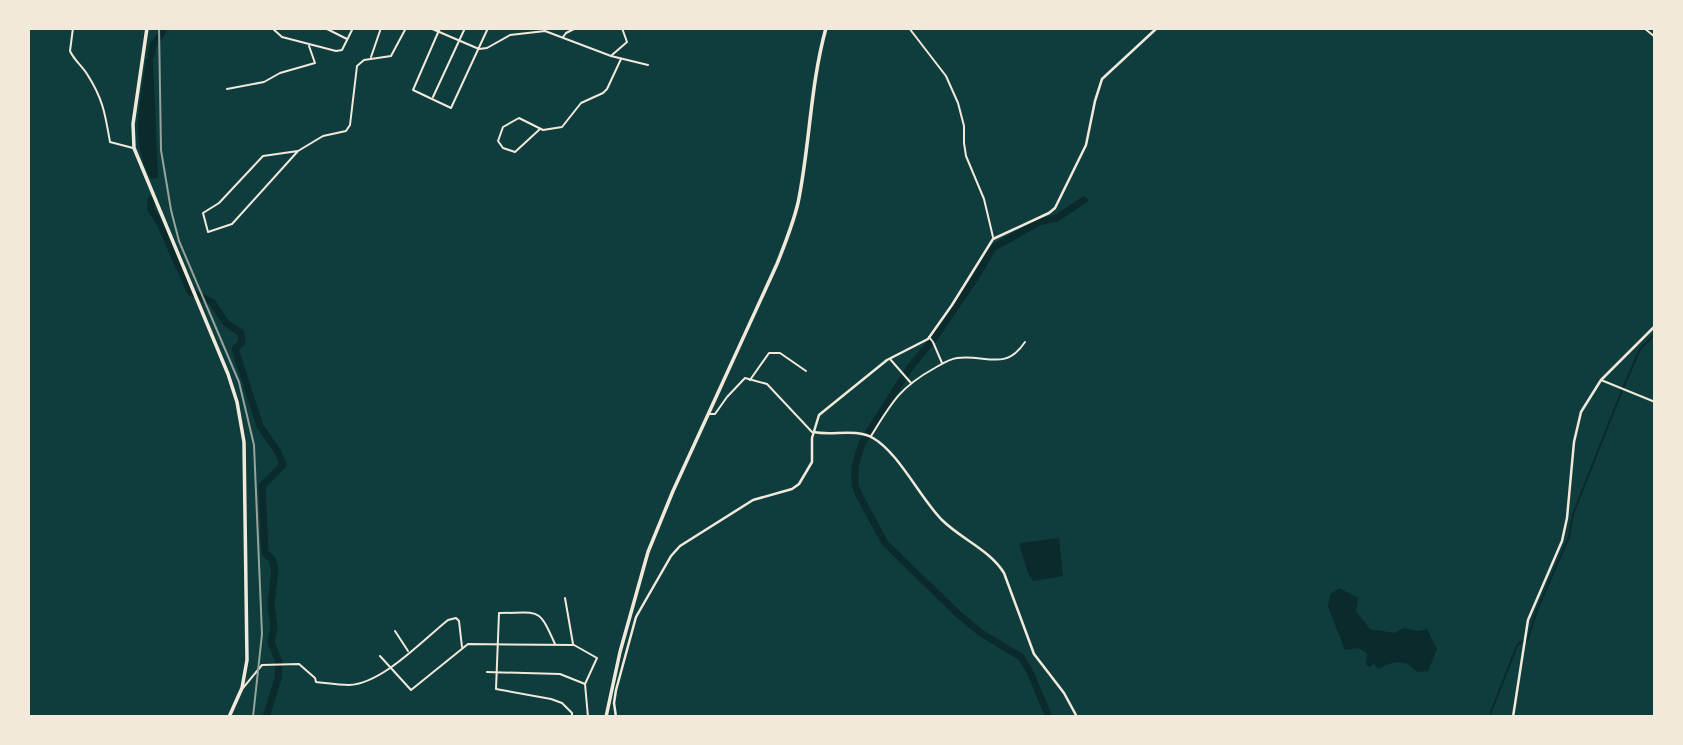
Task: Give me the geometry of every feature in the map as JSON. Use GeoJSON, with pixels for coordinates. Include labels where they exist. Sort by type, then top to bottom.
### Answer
{"type":"FeatureCollection","features":[{"type":"Feature","properties":{"kind":"highway"},"geometry":{"type":"LineString","coordinates":[[147,28],[133,124],[134,148],[234,389],[244,442],[247,660],[242,688],[229,717]]}},
{"type":"Feature","properties":{"kind":"highway"},"geometry":{"type":"LineString","coordinates":[[606,717],[620,652],[648,552],[785,244],[798,203],[813,84],[826,28]]}},
{"type":"Feature","properties":{"kind":"main road"},"geometry":{"type":"LineString","coordinates":[[616,717],[615,697],[632,627],[640,607],[671,556],[687,540],[753,500],[792,489],[800,484],[813,462],[813,432],[818,415],[890,358],[929,338],[993,239],[1055,208],[1086,145],[1102,79],[1157,28]]}},
{"type":"Feature","properties":{"kind":"main road"},"geometry":{"type":"LineString","coordinates":[[1513,717],[1528,620],[1562,541],[1577,424],[1586,401],[1601,380],[1655,326]]}},
{"type":"Feature","properties":{"kind":"main road"},"geometry":{"type":"LineString","coordinates":[[813,432],[870,436],[891,455],[943,521],[1000,566],[1034,654],[1064,693],[1077,717]]}},
{"type":"Feature","properties":{"kind":"street"},"geometry":{"type":"LineString","coordinates":[[73,28],[70,51],[86,73],[103,105],[108,119],[110,142],[134,148]]}},
{"type":"Feature","properties":{"kind":"street"},"geometry":{"type":"LineString","coordinates":[[272,28],[282,37],[309,46],[340,51],[353,28]]}},
{"type":"Feature","properties":{"kind":"street"},"geometry":{"type":"LineString","coordinates":[[325,28],[348,39]]}},
{"type":"Feature","properties":{"kind":"street"},"geometry":{"type":"LineString","coordinates":[[370,58],[381,28]]}},
{"type":"Feature","properties":{"kind":"street"},"geometry":{"type":"LineString","coordinates":[[298,151],[271,154],[259,159],[219,203],[202,213],[208,232],[232,224],[298,151],[323,136],[345,131],[350,126],[359,63],[370,58],[391,55],[406,28]]}},
{"type":"Feature","properties":{"kind":"street"},"geometry":{"type":"LineString","coordinates":[[430,28],[480,48],[487,48],[514,34],[545,31],[611,56],[648,65]]}},
{"type":"Feature","properties":{"kind":"street"},"geometry":{"type":"LineString","coordinates":[[432,99],[465,28]]}},
{"type":"Feature","properties":{"kind":"street"},"geometry":{"type":"LineString","coordinates":[[439,30],[413,90],[451,108],[488,28]]}},
{"type":"Feature","properties":{"kind":"street"},"geometry":{"type":"LineString","coordinates":[[562,28],[566,33]]}},
{"type":"Feature","properties":{"kind":"street"},"geometry":{"type":"LineString","coordinates":[[563,37],[576,28]]}},
{"type":"Feature","properties":{"kind":"street"},"geometry":{"type":"LineString","coordinates":[[611,56],[627,41],[622,28]]}},
{"type":"Feature","properties":{"kind":"street"},"geometry":{"type":"LineString","coordinates":[[909,28],[946,76],[958,103],[964,126],[966,156],[984,199],[993,239]]}},
{"type":"Feature","properties":{"kind":"street"},"geometry":{"type":"LineString","coordinates":[[1644,28],[1655,37]]}},
{"type":"Feature","properties":{"kind":"street"},"geometry":{"type":"LineString","coordinates":[[227,89],[264,82],[316,63],[309,46]]}},
{"type":"Feature","properties":{"kind":"street"},"geometry":{"type":"LineString","coordinates":[[540,129],[515,152],[503,148],[498,141],[504,125],[519,118],[540,129],[562,127],[581,103],[603,93],[621,58]]}},
{"type":"Feature","properties":{"kind":"street"},"geometry":{"type":"LineString","coordinates":[[929,338],[942,364]]}},
{"type":"Feature","properties":{"kind":"street"},"geometry":{"type":"LineString","coordinates":[[870,436],[892,402],[911,383],[942,364],[956,358],[997,362],[1017,354],[1025,342]]}},
{"type":"Feature","properties":{"kind":"street"},"geometry":{"type":"LineString","coordinates":[[750,380],[769,351],[779,353],[806,371]]}},
{"type":"Feature","properties":{"kind":"street"},"geometry":{"type":"LineString","coordinates":[[890,358],[911,383]]}},
{"type":"Feature","properties":{"kind":"street"},"geometry":{"type":"LineString","coordinates":[[708,414],[715,414],[738,383],[745,379],[766,384],[813,432]]}},
{"type":"Feature","properties":{"kind":"street"},"geometry":{"type":"LineString","coordinates":[[1601,380],[1655,402]]}},
{"type":"Feature","properties":{"kind":"street"},"geometry":{"type":"LineString","coordinates":[[565,598],[573,645]]}},
{"type":"Feature","properties":{"kind":"street"},"geometry":{"type":"LineString","coordinates":[[556,644],[544,619],[538,614],[499,612],[496,689],[562,703],[572,713],[572,717]]}},
{"type":"Feature","properties":{"kind":"street"},"geometry":{"type":"LineString","coordinates":[[242,688],[262,664],[299,664],[316,682],[351,685],[368,680],[389,668],[448,620],[456,618],[459,621],[462,648]]}},
{"type":"Feature","properties":{"kind":"street"},"geometry":{"type":"LineString","coordinates":[[396,631],[409,652]]}},
{"type":"Feature","properties":{"kind":"street"},"geometry":{"type":"LineString","coordinates":[[380,656],[411,690],[468,644],[573,645],[597,658],[585,684],[588,717]]}},
{"type":"Feature","properties":{"kind":"street"},"geometry":{"type":"LineString","coordinates":[[487,672],[559,674],[585,684]]}},
{"type":"Feature","properties":{"kind":"water"},"geometry":{"type":"Polygon","coordinates":[[[153,49],[151,58],[158,178],[151,179],[140,149],[138,120],[146,59],[153,49]]]}},
{"type":"Feature","properties":{"kind":"water"},"geometry":{"type":"Polygon","coordinates":[[[1059,538],[1063,576],[1033,581],[1019,543],[1059,538]]]}},
{"type":"Feature","properties":{"kind":"water"},"geometry":{"type":"Polygon","coordinates":[[[1339,588],[1358,598],[1356,611],[1370,629],[1394,633],[1404,628],[1418,631],[1427,629],[1437,649],[1428,671],[1417,672],[1408,664],[1399,662],[1378,669],[1374,663],[1370,667],[1366,665],[1365,652],[1357,649],[1345,650],[1328,607],[1330,594],[1339,588]]]}},
{"type":"Feature","properties":{"kind":"waterway"},"geometry":{"type":"LineString","coordinates":[[151,55],[153,45],[163,28]]}},
{"type":"Feature","properties":{"kind":"waterway"},"geometry":{"type":"LineString","coordinates":[[151,200],[151,210],[160,223],[179,267]]}},
{"type":"Feature","properties":{"kind":"waterway"},"geometry":{"type":"LineString","coordinates":[[1049,717],[1021,657],[981,633],[958,614],[885,543],[855,485],[855,466],[862,443],[909,369],[935,337],[993,248],[1039,222],[1057,218],[1084,200]]}},
{"type":"Feature","properties":{"kind":"waterway"},"geometry":{"type":"LineString","coordinates":[[181,270],[190,292],[212,302],[226,323],[241,333],[242,342],[235,349],[260,426],[278,452],[283,465],[262,486],[265,553],[272,559],[275,570],[271,604],[274,627],[271,642],[279,662],[278,679],[266,717]]}},
{"type":"Feature","properties":{"kind":"waterway"},"geometry":{"type":"LineString","coordinates":[[1489,717],[1517,646],[1528,639],[1537,610],[1569,537],[1573,514],[1640,349],[1655,334]]}},
{"type":"Feature","properties":{"kind":"railway"},"geometry":{"type":"LineString","coordinates":[[159,28],[161,150],[171,210],[179,241],[239,382],[254,445],[262,634],[253,717]]}}]}
